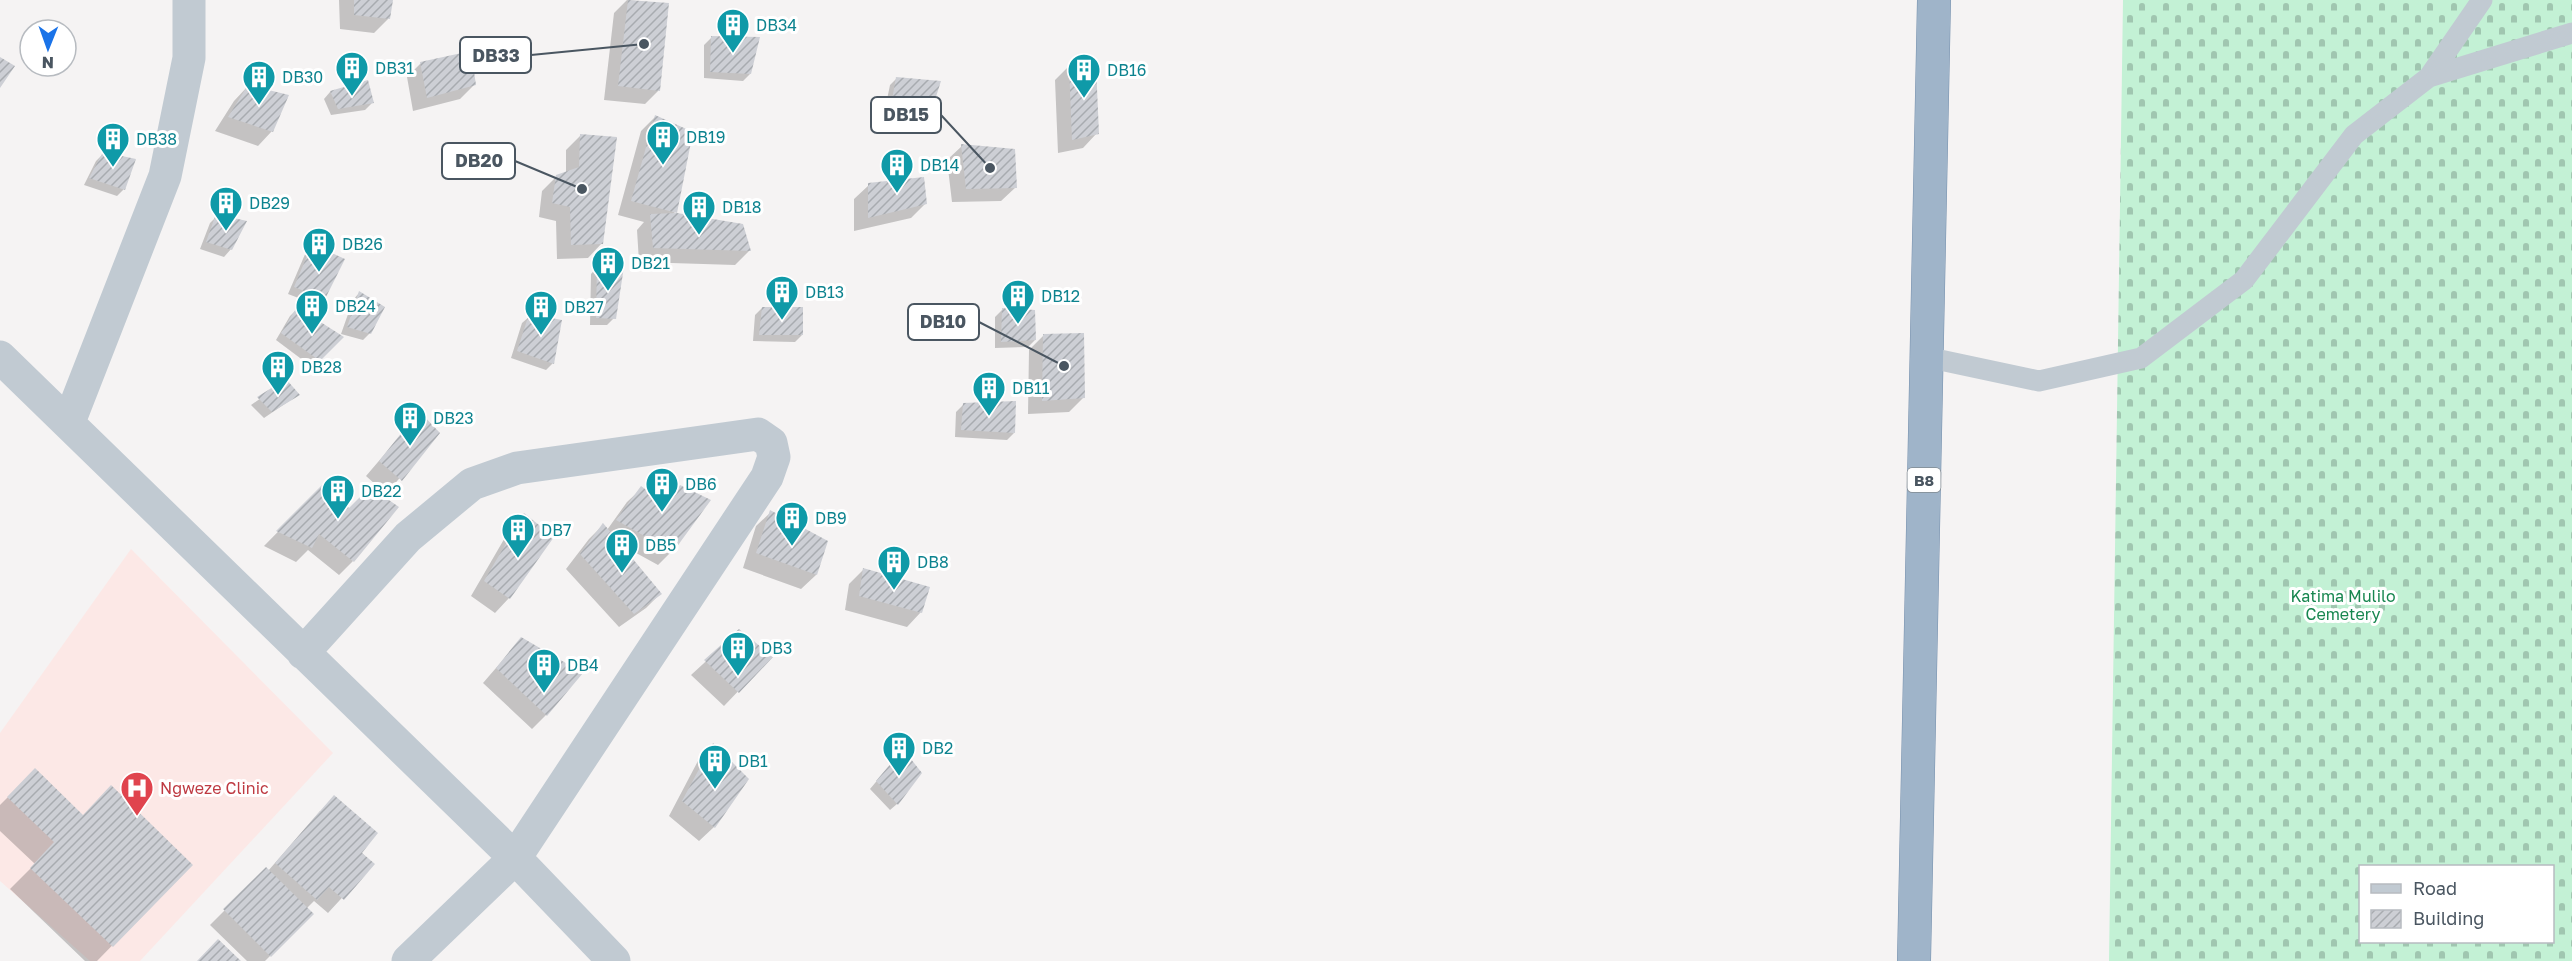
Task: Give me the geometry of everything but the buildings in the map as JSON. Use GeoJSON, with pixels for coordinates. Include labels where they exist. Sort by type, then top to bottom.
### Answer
{"type":"FeatureCollection","features":[{"type":"Feature","properties":{"kind":"highway","name":"B8"},"geometry":{"type":"LineString","coordinates":[[1914,961],[1934,0]]}},
{"type":"Feature","properties":{"kind":"street"},"geometry":{"type":"LineString","coordinates":[[69,422],[165,176],[189,58],[189,0]]}},
{"type":"Feature","properties":{"kind":"street"},"geometry":{"type":"LineString","coordinates":[[0,357],[515,858],[614,961]]}},
{"type":"Feature","properties":{"kind":"street"},"geometry":{"type":"LineString","coordinates":[[303,653],[408,537],[472,484],[517,468],[758,434],[771,443],[774,457],[767,477],[515,858],[408,961]]}},
{"type":"Feature","properties":{"kind":"lane"},"geometry":{"type":"LineString","coordinates":[[1926,357],[2039,381],[2141,358],[2244,280],[2354,135],[2429,77],[2482,0]]}},
{"type":"Feature","properties":{"kind":"lane"},"geometry":{"type":"LineString","coordinates":[[2429,77],[2572,33]]}},
{"type":"Feature","properties":{"kind":"shaded area","name":"Ngweze Clinic"},"geometry":{"type":"Polygon","coordinates":[[[131,549],[333,753],[140,961],[90,961],[0,881],[0,733],[131,549]]]}},
{"type":"Feature","properties":{"kind":"green space","name":"Katima Mulilo Cemetery"},"geometry":{"type":"Polygon","coordinates":[[[2123,0],[2572,0],[2572,961],[2109,961],[2123,0]]]}},
{"type":"Feature","properties":{"kind":"place","name":"DB33"},"geometry":{"type":"Point","coordinates":[644,44]}},
{"type":"Feature","properties":{"kind":"place","name":"DB34"},"geometry":{"type":"Point","coordinates":[733,54]}},
{"type":"Feature","properties":{"kind":"place","name":"DB31"},"geometry":{"type":"Point","coordinates":[352,97]}},
{"type":"Feature","properties":{"kind":"place","name":"DB16"},"geometry":{"type":"Point","coordinates":[1084,99]}},
{"type":"Feature","properties":{"kind":"place","name":"DB30"},"geometry":{"type":"Point","coordinates":[259,106]}},
{"type":"Feature","properties":{"kind":"place","name":"DB19"},"geometry":{"type":"Point","coordinates":[663,166]}},
{"type":"Feature","properties":{"kind":"place","name":"DB38"},"geometry":{"type":"Point","coordinates":[113,168]}},
{"type":"Feature","properties":{"kind":"place","name":"DB15"},"geometry":{"type":"Point","coordinates":[990,168]}},
{"type":"Feature","properties":{"kind":"place","name":"DB20"},"geometry":{"type":"Point","coordinates":[582,189]}},
{"type":"Feature","properties":{"kind":"place","name":"DB14"},"geometry":{"type":"Point","coordinates":[897,194]}},
{"type":"Feature","properties":{"kind":"place","name":"DB29"},"geometry":{"type":"Point","coordinates":[226,232]}},
{"type":"Feature","properties":{"kind":"place","name":"DB18"},"geometry":{"type":"Point","coordinates":[699,236]}},
{"type":"Feature","properties":{"kind":"place","name":"DB26"},"geometry":{"type":"Point","coordinates":[319,273]}},
{"type":"Feature","properties":{"kind":"place","name":"DB21"},"geometry":{"type":"Point","coordinates":[608,292]}},
{"type":"Feature","properties":{"kind":"place","name":"DB13"},"geometry":{"type":"Point","coordinates":[782,321]}},
{"type":"Feature","properties":{"kind":"place","name":"DB12"},"geometry":{"type":"Point","coordinates":[1018,325]}},
{"type":"Feature","properties":{"kind":"place","name":"DB24"},"geometry":{"type":"Point","coordinates":[312,335]}},
{"type":"Feature","properties":{"kind":"place","name":"DB27"},"geometry":{"type":"Point","coordinates":[541,336]}},
{"type":"Feature","properties":{"kind":"place","name":"DB10"},"geometry":{"type":"Point","coordinates":[1064,366]}},
{"type":"Feature","properties":{"kind":"place","name":"DB28"},"geometry":{"type":"Point","coordinates":[278,396]}},
{"type":"Feature","properties":{"kind":"place","name":"DB11"},"geometry":{"type":"Point","coordinates":[989,417]}},
{"type":"Feature","properties":{"kind":"place","name":"DB23"},"geometry":{"type":"Point","coordinates":[410,447]}},
{"type":"Feature","properties":{"kind":"place","name":"DB6"},"geometry":{"type":"Point","coordinates":[662,513]}},
{"type":"Feature","properties":{"kind":"place","name":"DB22"},"geometry":{"type":"Point","coordinates":[338,520]}},
{"type":"Feature","properties":{"kind":"place","name":"DB9"},"geometry":{"type":"Point","coordinates":[792,547]}},
{"type":"Feature","properties":{"kind":"place","name":"DB7"},"geometry":{"type":"Point","coordinates":[518,559]}},
{"type":"Feature","properties":{"kind":"place","name":"DB5"},"geometry":{"type":"Point","coordinates":[622,574]}},
{"type":"Feature","properties":{"kind":"place","name":"DB8"},"geometry":{"type":"Point","coordinates":[894,591]}},
{"type":"Feature","properties":{"kind":"place","name":"DB3"},"geometry":{"type":"Point","coordinates":[738,677]}},
{"type":"Feature","properties":{"kind":"place","name":"DB4"},"geometry":{"type":"Point","coordinates":[544,694]}},
{"type":"Feature","properties":{"kind":"place","name":"DB2"},"geometry":{"type":"Point","coordinates":[899,777]}},
{"type":"Feature","properties":{"kind":"place","name":"DB1"},"geometry":{"type":"Point","coordinates":[715,790]}},
{"type":"Feature","properties":{"kind":"place","name":"Ngweze Clinic"},"geometry":{"type":"Point","coordinates":[137,817]}}]}
